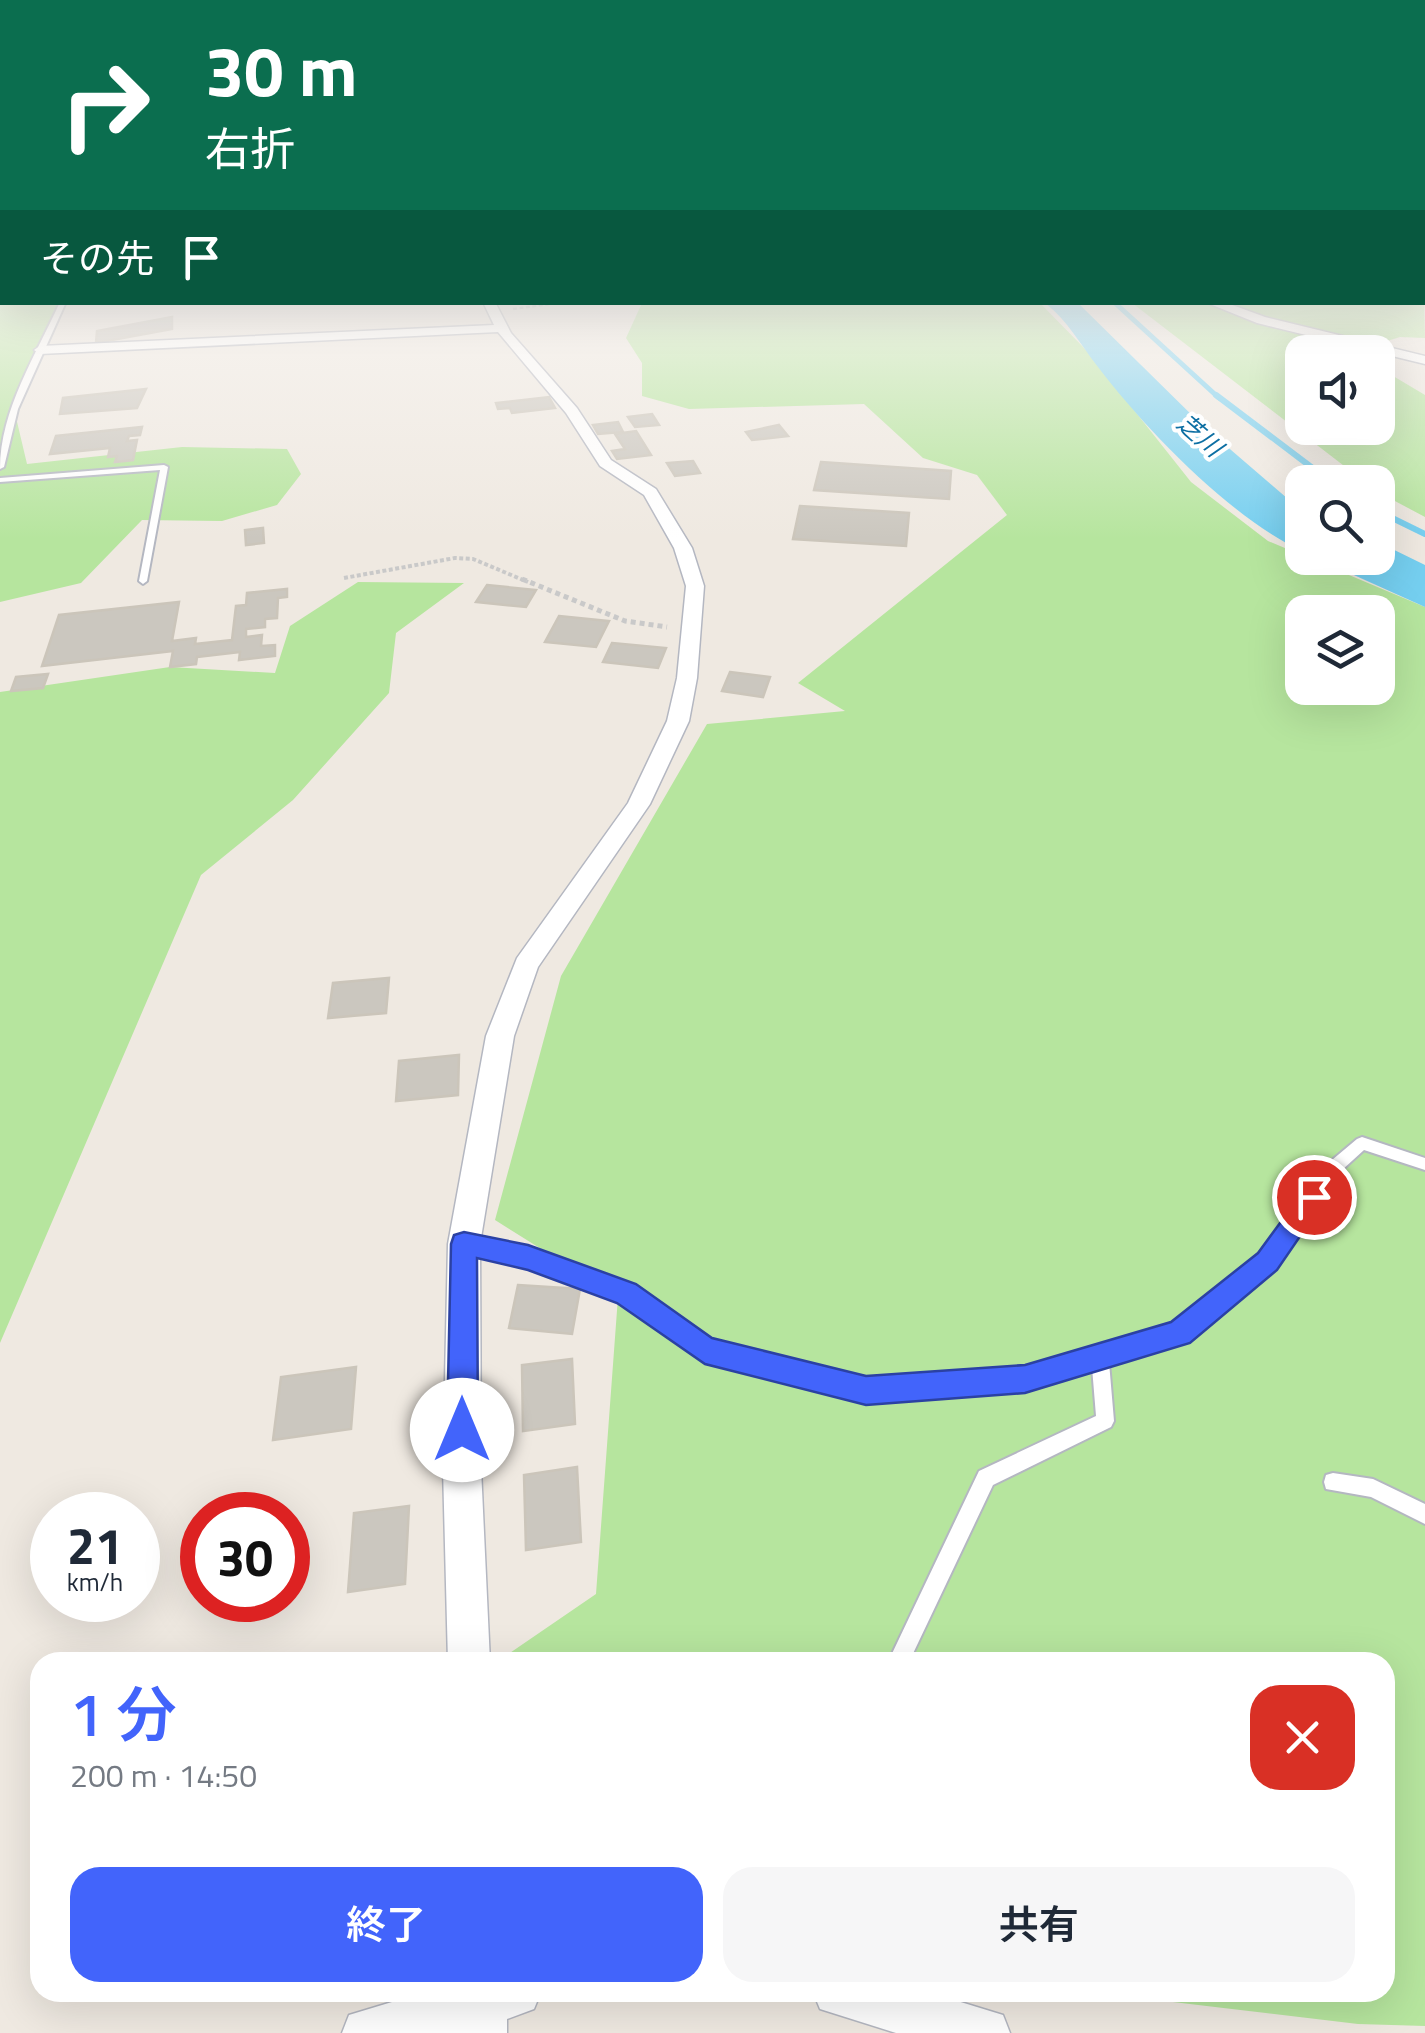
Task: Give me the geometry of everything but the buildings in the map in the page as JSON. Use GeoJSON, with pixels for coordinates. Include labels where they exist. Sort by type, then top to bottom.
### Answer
{"type":"FeatureCollection","features":[{"type":"Feature","properties":{"kind":"street"},"geometry":{"type":"LineString","coordinates":[[40,350],[54,349]]}},
{"type":"Feature","properties":{"kind":"street"},"geometry":{"type":"LineString","coordinates":[[470,1652],[462,1468],[464,1244],[500,1036],[526,965],[639,804],[678,721],[693,631],[695,586],[682,548],[650,492],[605,463],[572,411],[522,349]]}},
{"type":"Feature","properties":{"kind":"street"},"geometry":{"type":"LineString","coordinates":[[1379,349],[1425,360]]}},
{"type":"Feature","properties":{"kind":"street"},"geometry":{"type":"LineString","coordinates":[[874,2002],[985,2033]]}},
{"type":"Feature","properties":{"kind":"street"},"geometry":{"type":"LineString","coordinates":[[367,2033],[491,2005]]}},
{"type":"Feature","properties":{"kind":"lane"},"geometry":{"type":"LineString","coordinates":[[0,468],[14,408],[40,350]]}},
{"type":"Feature","properties":{"kind":"lane"},"geometry":{"type":"LineString","coordinates":[[0,480],[164,467],[143,581]]}},
{"type":"Feature","properties":{"kind":"lane"},"geometry":{"type":"LineString","coordinates":[[464,1244],[528,1258],[626,1294],[705,1350],[866,1390],[1025,1379],[1180,1334],[1267,1261],[1337,1165],[1362,1144],[1425,1164]]}},
{"type":"Feature","properties":{"kind":"lane"},"geometry":{"type":"LineString","coordinates":[[903,1652],[986,1478],[1106,1421],[1100,1357]]}},
{"type":"Feature","properties":{"kind":"lane"},"geometry":{"type":"LineString","coordinates":[[1333,1482],[1374,1488],[1425,1514]]}},
{"type":"Feature","properties":{"kind":"path"},"geometry":{"type":"LineString","coordinates":[[344,578],[455,558],[473,559],[625,621],[693,631]]}},
{"type":"Feature","properties":{"kind":"green space"},"geometry":{"type":"Polygon","coordinates":[[[0,349],[42,349],[14,409],[27,464],[182,447],[287,449],[301,474],[277,505],[222,521],[142,520],[81,583],[0,602],[0,349]]]}},
{"type":"Feature","properties":{"kind":"green space"},"geometry":{"type":"Polygon","coordinates":[[[633,349],[1085,349],[1191,482],[1268,541],[1285,548],[1285,575],[1349,575],[1425,607],[1425,2026],[1358,2024],[1173,2002],[1395,2002],[1395,1652],[511,1652],[596,1594],[618,1297],[495,1220],[561,976],[707,724],[845,711],[798,683],[1007,515],[977,475],[923,458],[864,404],[689,409],[642,396],[642,363],[633,349]]]}},
{"type":"Feature","properties":{"kind":"green space"},"geometry":{"type":"Polygon","coordinates":[[[1192,349],[1285,349],[1285,421],[1192,349]]]}},
{"type":"Feature","properties":{"kind":"green space"},"geometry":{"type":"Polygon","coordinates":[[[1395,377],[1425,395],[1425,517],[1395,501],[1395,465],[1343,465],[1317,445],[1395,445],[1395,377]]]}},
{"type":"Feature","properties":{"kind":"green space"},"geometry":{"type":"Polygon","coordinates":[[[358,582],[464,583],[396,633],[389,693],[293,800],[201,875],[0,1343],[0,692],[170,667],[275,673],[290,626],[358,582]]]}},
{"type":"Feature","properties":{"kind":"water","name":"芝川"},"geometry":{"type":"Polygon","coordinates":[[[1085,349],[1125,349],[1202,425],[1285,496],[1285,542],[1219,495],[1140,418],[1085,349]]]}},
{"type":"Feature","properties":{"kind":"water"},"geometry":{"type":"Polygon","coordinates":[[[1395,550],[1425,565],[1425,607],[1354,575],[1395,575],[1395,550]]]}},
{"type":"Feature","properties":{"kind":"waterway"},"geometry":{"type":"LineString","coordinates":[[1165,349],[1219,398]]}},
{"type":"Feature","properties":{"kind":"waterway"},"geometry":{"type":"LineString","coordinates":[[1216,395],[1309,465]]}},
{"type":"Feature","properties":{"kind":"waterway"},"geometry":{"type":"LineString","coordinates":[[1395,519],[1425,534]]}},
{"type":"Feature","properties":{"kind":"route"},"geometry":{"type":"LineString","coordinates":[[462,1430],[464,1244],[528,1258],[626,1294],[705,1350],[866,1390],[1025,1379],[1180,1334],[1267,1261],[1314,1197]]}}]}
